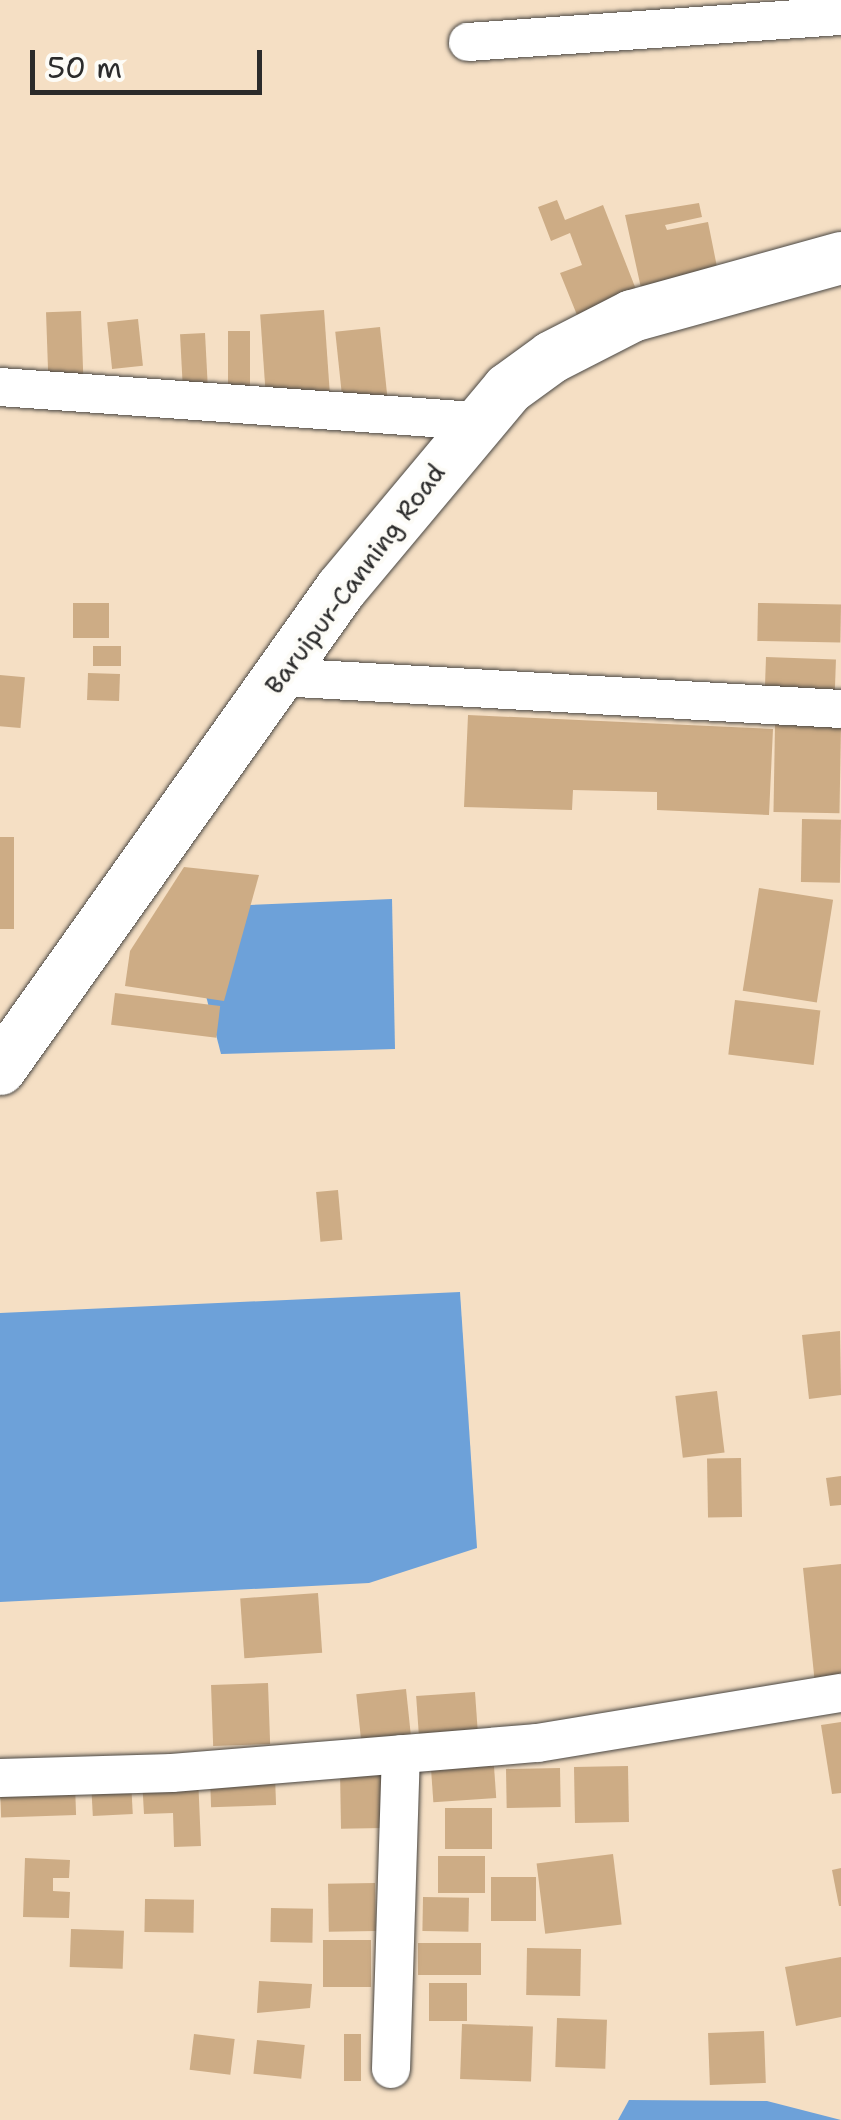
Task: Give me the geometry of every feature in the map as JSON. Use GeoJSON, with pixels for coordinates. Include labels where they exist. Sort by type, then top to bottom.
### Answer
{"type":"FeatureCollection","features":[{"type":"Feature","properties":{"kind":"main road","name":"Baruipur-Canning Road"},"geometry":{"type":"LineString","coordinates":[[0,1069],[341,589],[508,389],[552,357],[632,316],[841,258]]}},
{"type":"Feature","properties":{"kind":"street"},"geometry":{"type":"LineString","coordinates":[[468,42],[841,16]]}},
{"type":"Feature","properties":{"kind":"street"},"geometry":{"type":"LineString","coordinates":[[0,387],[480,421]]}},
{"type":"Feature","properties":{"kind":"street"},"geometry":{"type":"LineString","coordinates":[[279,677],[841,709]]}},
{"type":"Feature","properties":{"kind":"street"},"geometry":{"type":"LineString","coordinates":[[0,1778],[538,1744],[841,1693]]}},
{"type":"Feature","properties":{"kind":"street"},"geometry":{"type":"LineString","coordinates":[[391,2069],[401,1754]]}},
{"type":"Feature","properties":{"kind":"water"},"geometry":{"type":"Polygon","coordinates":[[[392,899],[395,1049],[221,1054],[198,965],[225,906],[392,899]]]}},
{"type":"Feature","properties":{"kind":"water"},"geometry":{"type":"Polygon","coordinates":[[[460,1292],[477,1548],[369,1583],[0,1602],[0,1313],[460,1292]]]}},
{"type":"Feature","properties":{"kind":"water"},"geometry":{"type":"Polygon","coordinates":[[[629,2100],[767,2101],[841,2120],[618,2120],[629,2100]]]}},
{"type":"Feature","properties":{"kind":"building"},"geometry":{"type":"Polygon","coordinates":[[[557,200],[565,220],[603,205],[637,292],[577,315],[560,273],[582,265],[570,233],[551,241],[538,207],[557,200]]]}},
{"type":"Feature","properties":{"kind":"building"},"geometry":{"type":"Polygon","coordinates":[[[699,203],[702,217],[665,225],[667,230],[708,222],[718,272],[641,288],[625,215],[699,203]]]}},
{"type":"Feature","properties":{"kind":"building"},"geometry":{"type":"Polygon","coordinates":[[[324,310],[330,401],[267,405],[260,314],[324,310]]]}},
{"type":"Feature","properties":{"kind":"building"},"geometry":{"type":"Polygon","coordinates":[[[81,311],[83,382],[48,383],[46,312],[81,311]]]}},
{"type":"Feature","properties":{"kind":"building"},"geometry":{"type":"Polygon","coordinates":[[[138,319],[143,366],[112,369],[107,322],[138,319]]]}},
{"type":"Feature","properties":{"kind":"building"},"geometry":{"type":"Polygon","coordinates":[[[380,327],[388,404],[343,408],[335,332],[380,327]]]}},
{"type":"Feature","properties":{"kind":"building"},"geometry":{"type":"Polygon","coordinates":[[[228,331],[250,331],[250,400],[228,400],[228,331]]]}},
{"type":"Feature","properties":{"kind":"building"},"geometry":{"type":"Polygon","coordinates":[[[205,333],[208,392],[183,393],[180,334],[205,333]]]}},
{"type":"Feature","properties":{"kind":"building"},"geometry":{"type":"Polygon","coordinates":[[[73,603],[109,603],[109,638],[73,638],[73,603]]]}},
{"type":"Feature","properties":{"kind":"building"},"geometry":{"type":"Polygon","coordinates":[[[758,603],[841,604],[840,642],[757,641],[758,603]]]}},
{"type":"Feature","properties":{"kind":"building"},"geometry":{"type":"Polygon","coordinates":[[[93,646],[121,646],[121,666],[93,666],[93,646]]]}},
{"type":"Feature","properties":{"kind":"building"},"geometry":{"type":"Polygon","coordinates":[[[766,657],[836,659],[834,701],[765,699],[766,657]]]}},
{"type":"Feature","properties":{"kind":"building"},"geometry":{"type":"Polygon","coordinates":[[[88,673],[120,674],[119,701],[87,700],[88,673]]]}},
{"type":"Feature","properties":{"kind":"building"},"geometry":{"type":"Polygon","coordinates":[[[0,675],[25,677],[20,728],[0,726],[0,675]]]}},
{"type":"Feature","properties":{"kind":"building"},"geometry":{"type":"Polygon","coordinates":[[[468,715],[773,729],[769,815],[657,810],[657,792],[573,790],[572,810],[464,807],[468,715]]]}},
{"type":"Feature","properties":{"kind":"building"},"geometry":{"type":"Polygon","coordinates":[[[775,725],[841,726],[839,813],[773,812],[775,725]]]}},
{"type":"Feature","properties":{"kind":"building"},"geometry":{"type":"Polygon","coordinates":[[[802,819],[841,820],[840,883],[801,882],[802,819]]]}},
{"type":"Feature","properties":{"kind":"building"},"geometry":{"type":"Polygon","coordinates":[[[0,837],[14,837],[14,929],[0,929],[0,837]]]}},
{"type":"Feature","properties":{"kind":"building"},"geometry":{"type":"Polygon","coordinates":[[[184,867],[259,875],[224,1001],[125,986],[130,951],[184,867]]]}},
{"type":"Feature","properties":{"kind":"building"},"geometry":{"type":"Polygon","coordinates":[[[759,888],[833,900],[817,1002],[743,991],[759,888]]]}},
{"type":"Feature","properties":{"kind":"building"},"geometry":{"type":"Polygon","coordinates":[[[115,993],[220,1006],[216,1038],[111,1025],[115,993]]]}},
{"type":"Feature","properties":{"kind":"building"},"geometry":{"type":"Polygon","coordinates":[[[735,1000],[820,1010],[814,1065],[728,1055],[735,1000]]]}},
{"type":"Feature","properties":{"kind":"building"},"geometry":{"type":"Polygon","coordinates":[[[338,1190],[342,1240],[320,1242],[316,1192],[338,1190]]]}},
{"type":"Feature","properties":{"kind":"building"},"geometry":{"type":"Polygon","coordinates":[[[840,1331],[841,1395],[809,1399],[802,1335],[840,1331]]]}},
{"type":"Feature","properties":{"kind":"building"},"geometry":{"type":"Polygon","coordinates":[[[717,1391],[725,1453],[683,1458],[675,1396],[717,1391]]]}},
{"type":"Feature","properties":{"kind":"building"},"geometry":{"type":"Polygon","coordinates":[[[741,1458],[742,1517],[708,1518],[707,1459],[741,1458]]]}},
{"type":"Feature","properties":{"kind":"building"},"geometry":{"type":"Polygon","coordinates":[[[841,1476],[841,1505],[830,1506],[826,1478],[841,1476]]]}},
{"type":"Feature","properties":{"kind":"building"},"geometry":{"type":"Polygon","coordinates":[[[841,1564],[841,1682],[815,1684],[803,1568],[841,1564]]]}},
{"type":"Feature","properties":{"kind":"building"},"geometry":{"type":"Polygon","coordinates":[[[318,1593],[322,1653],[244,1658],[240,1598],[318,1593]]]}},
{"type":"Feature","properties":{"kind":"building"},"geometry":{"type":"Polygon","coordinates":[[[268,1683],[270,1744],[213,1746],[211,1685],[268,1683]]]}},
{"type":"Feature","properties":{"kind":"building"},"geometry":{"type":"Polygon","coordinates":[[[406,1689],[412,1748],[362,1753],[356,1694],[406,1689]]]}},
{"type":"Feature","properties":{"kind":"building"},"geometry":{"type":"Polygon","coordinates":[[[475,1692],[479,1744],[420,1748],[416,1696],[475,1692]]]}},
{"type":"Feature","properties":{"kind":"building"},"geometry":{"type":"Polygon","coordinates":[[[841,1722],[841,1793],[832,1794],[821,1725],[841,1722]]]}},
{"type":"Feature","properties":{"kind":"building"},"geometry":{"type":"Polygon","coordinates":[[[493,1752],[496,1798],[433,1802],[430,1756],[493,1752]]]}},
{"type":"Feature","properties":{"kind":"building"},"geometry":{"type":"Polygon","coordinates":[[[628,1766],[629,1822],[575,1823],[574,1767],[628,1766]]]}},
{"type":"Feature","properties":{"kind":"building"},"geometry":{"type":"Polygon","coordinates":[[[560,1768],[561,1807],[507,1808],[506,1769],[560,1768]]]}},
{"type":"Feature","properties":{"kind":"building"},"geometry":{"type":"Polygon","coordinates":[[[382,1770],[383,1828],[341,1829],[340,1771],[382,1770]]]}},
{"type":"Feature","properties":{"kind":"building"},"geometry":{"type":"Polygon","coordinates":[[[275,1775],[276,1805],[211,1807],[210,1777],[275,1775]]]}},
{"type":"Feature","properties":{"kind":"building"},"geometry":{"type":"Polygon","coordinates":[[[198,1776],[201,1846],[174,1847],[173,1813],[144,1814],[142,1779],[198,1776]]]}},
{"type":"Feature","properties":{"kind":"building"},"geometry":{"type":"Polygon","coordinates":[[[131,1780],[133,1814],[93,1816],[91,1782],[131,1780]]]}},
{"type":"Feature","properties":{"kind":"building"},"geometry":{"type":"Polygon","coordinates":[[[75,1784],[76,1815],[1,1818],[0,1787],[75,1784]]]}},
{"type":"Feature","properties":{"kind":"building"},"geometry":{"type":"Polygon","coordinates":[[[445,1808],[492,1808],[492,1849],[445,1849],[445,1808]]]}},
{"type":"Feature","properties":{"kind":"building"},"geometry":{"type":"Polygon","coordinates":[[[613,1854],[622,1924],[545,1934],[537,1863],[613,1854]]]}},
{"type":"Feature","properties":{"kind":"building"},"geometry":{"type":"Polygon","coordinates":[[[438,1856],[485,1856],[485,1893],[438,1893],[438,1856]]]}},
{"type":"Feature","properties":{"kind":"building"},"geometry":{"type":"Polygon","coordinates":[[[25,1858],[70,1860],[69,1878],[53,1878],[53,1891],[70,1892],[69,1918],[23,1917],[25,1858]]]}},
{"type":"Feature","properties":{"kind":"building"},"geometry":{"type":"Polygon","coordinates":[[[841,1868],[841,1906],[839,1906],[832,1870],[841,1868]]]}},
{"type":"Feature","properties":{"kind":"building"},"geometry":{"type":"Polygon","coordinates":[[[491,1877],[536,1877],[536,1921],[491,1921],[491,1877]]]}},
{"type":"Feature","properties":{"kind":"building"},"geometry":{"type":"Polygon","coordinates":[[[375,1883],[376,1931],[329,1932],[328,1884],[375,1883]]]}},
{"type":"Feature","properties":{"kind":"building"},"geometry":{"type":"Polygon","coordinates":[[[423,1897],[469,1898],[468,1932],[422,1931],[423,1897]]]}},
{"type":"Feature","properties":{"kind":"building"},"geometry":{"type":"Polygon","coordinates":[[[145,1899],[194,1900],[193,1933],[144,1932],[145,1899]]]}},
{"type":"Feature","properties":{"kind":"building"},"geometry":{"type":"Polygon","coordinates":[[[271,1908],[313,1909],[312,1943],[270,1942],[271,1908]]]}},
{"type":"Feature","properties":{"kind":"building"},"geometry":{"type":"Polygon","coordinates":[[[71,1929],[124,1931],[123,1969],[70,1967],[71,1929]]]}},
{"type":"Feature","properties":{"kind":"building"},"geometry":{"type":"Polygon","coordinates":[[[323,1940],[371,1940],[371,1987],[323,1987],[323,1940]]]}},
{"type":"Feature","properties":{"kind":"building"},"geometry":{"type":"Polygon","coordinates":[[[418,1943],[481,1943],[481,1975],[418,1975],[418,1943]]]}},
{"type":"Feature","properties":{"kind":"building"},"geometry":{"type":"Polygon","coordinates":[[[527,1948],[581,1949],[580,1996],[526,1995],[527,1948]]]}},
{"type":"Feature","properties":{"kind":"building"},"geometry":{"type":"Polygon","coordinates":[[[841,1957],[841,2017],[796,2026],[785,1967],[841,1957]]]}},
{"type":"Feature","properties":{"kind":"building"},"geometry":{"type":"Polygon","coordinates":[[[259,1981],[312,1984],[310,2008],[257,2013],[259,1981]]]}},
{"type":"Feature","properties":{"kind":"building"},"geometry":{"type":"Polygon","coordinates":[[[429,1983],[467,1983],[467,2021],[429,2021],[429,1983]]]}},
{"type":"Feature","properties":{"kind":"building"},"geometry":{"type":"Polygon","coordinates":[[[557,2018],[607,2020],[605,2069],[555,2067],[557,2018]]]}},
{"type":"Feature","properties":{"kind":"building"},"geometry":{"type":"Polygon","coordinates":[[[462,2024],[533,2026],[531,2081],[460,2079],[462,2024]]]}},
{"type":"Feature","properties":{"kind":"building"},"geometry":{"type":"Polygon","coordinates":[[[764,2031],[766,2083],[710,2085],[708,2033],[764,2031]]]}},
{"type":"Feature","properties":{"kind":"building"},"geometry":{"type":"Polygon","coordinates":[[[194,2034],[235,2039],[230,2075],[190,2070],[194,2034]]]}},
{"type":"Feature","properties":{"kind":"building"},"geometry":{"type":"Polygon","coordinates":[[[344,2034],[361,2034],[361,2081],[344,2081],[344,2034]]]}},
{"type":"Feature","properties":{"kind":"building"},"geometry":{"type":"Polygon","coordinates":[[[257,2040],[305,2045],[301,2079],[253,2074],[257,2040]]]}}]}
